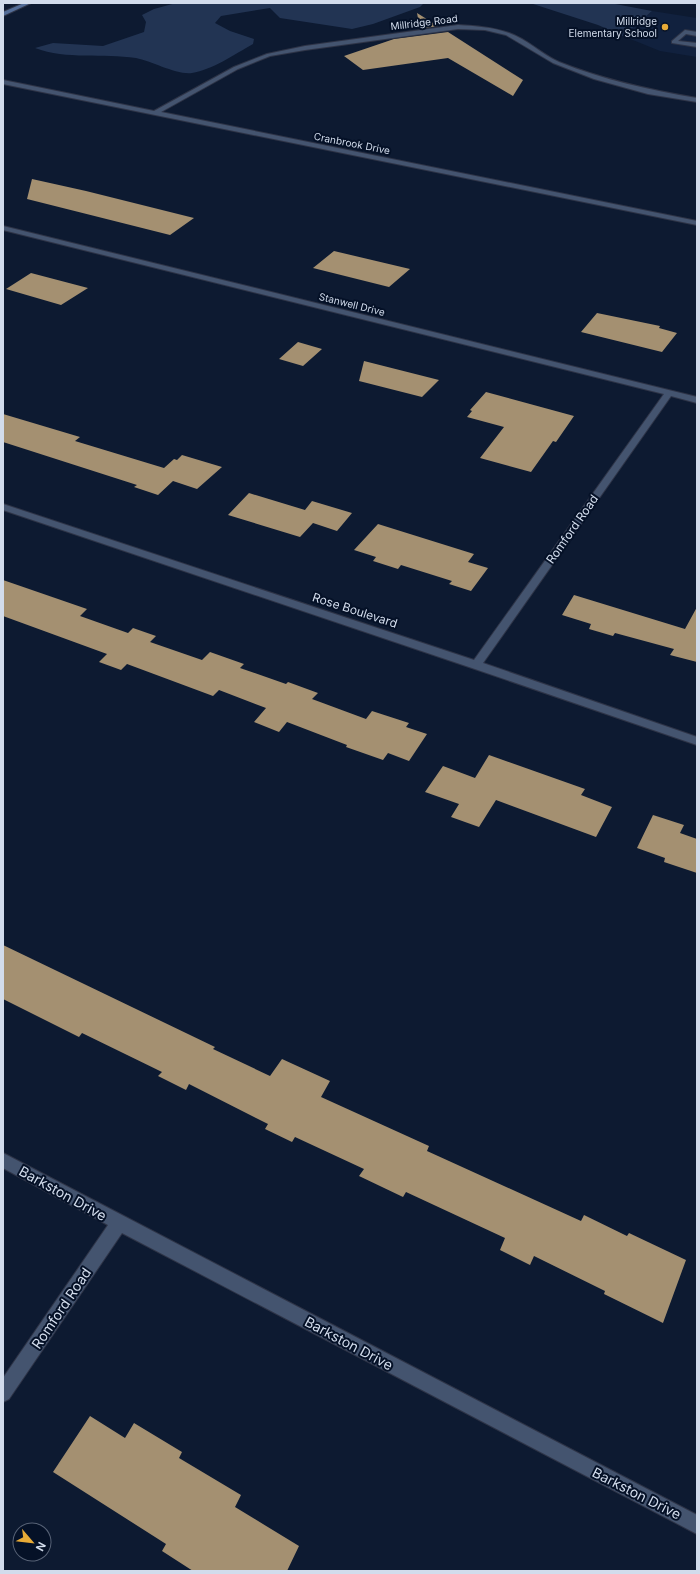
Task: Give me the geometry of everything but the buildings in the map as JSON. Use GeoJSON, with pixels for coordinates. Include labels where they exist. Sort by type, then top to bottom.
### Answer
{"type":"FeatureCollection","features":[{"type":"Feature","properties":{"kind":"street"},"geometry":{"type":"LineString","coordinates":[[3,14],[28,3]]}},
{"type":"Feature","properties":{"kind":"street","name":"Millridge Road"},"geometry":{"type":"LineString","coordinates":[[155,113],[236,68],[269,55],[305,48],[458,27],[485,28],[505,33],[555,62],[596,78],[648,92],[697,100]]}},
{"type":"Feature","properties":{"kind":"street"},"geometry":{"type":"LineString","coordinates":[[697,34],[685,32],[674,42],[697,45]]}},
{"type":"Feature","properties":{"kind":"street","name":"Cranbrook Drive"},"geometry":{"type":"LineString","coordinates":[[3,82],[697,223]]}},
{"type":"Feature","properties":{"kind":"street","name":"Stanwell Drive"},"geometry":{"type":"LineString","coordinates":[[3,228],[697,400]]}},
{"type":"Feature","properties":{"kind":"street","name":"Romford Road"},"geometry":{"type":"LineString","coordinates":[[476,664],[669,393]]}},
{"type":"Feature","properties":{"kind":"street","name":"Rose Boulevard"},"geometry":{"type":"LineString","coordinates":[[3,506],[476,664],[523,682],[697,741]]}},
{"type":"Feature","properties":{"kind":"street","name":"Barkston Drive"},"geometry":{"type":"LineString","coordinates":[[3,1160],[119,1223],[697,1525]]}},
{"type":"Feature","properties":{"kind":"street","name":"Romford Road"},"geometry":{"type":"LineString","coordinates":[[3,1393],[119,1223]]}},
{"type":"Feature","properties":{"kind":"shaded area"},"geometry":{"type":"Polygon","coordinates":[[[176,3],[424,3],[420,7],[373,24],[352,29],[280,18],[270,8],[221,16],[215,23],[230,31],[254,39],[253,44],[207,69],[192,73],[171,70],[136,58],[60,54],[35,48],[53,43],[103,46],[144,32],[146,22],[142,15],[154,9],[176,3]]]}},
{"type":"Feature","properties":{"kind":"shaded area"},"geometry":{"type":"Polygon","coordinates":[[[530,3],[610,3],[652,11],[623,36],[598,25],[530,3]]]}},
{"type":"Feature","properties":{"kind":"shaded area","name":"Millridge Elementary School"},"geometry":{"type":"Polygon","coordinates":[[[652,11],[697,18],[697,57],[660,51],[623,36],[652,11]]]}},
{"type":"Feature","properties":{"kind":"place","name":"Millridge Elementary School"},"geometry":{"type":"Point","coordinates":[665,27]}}]}
